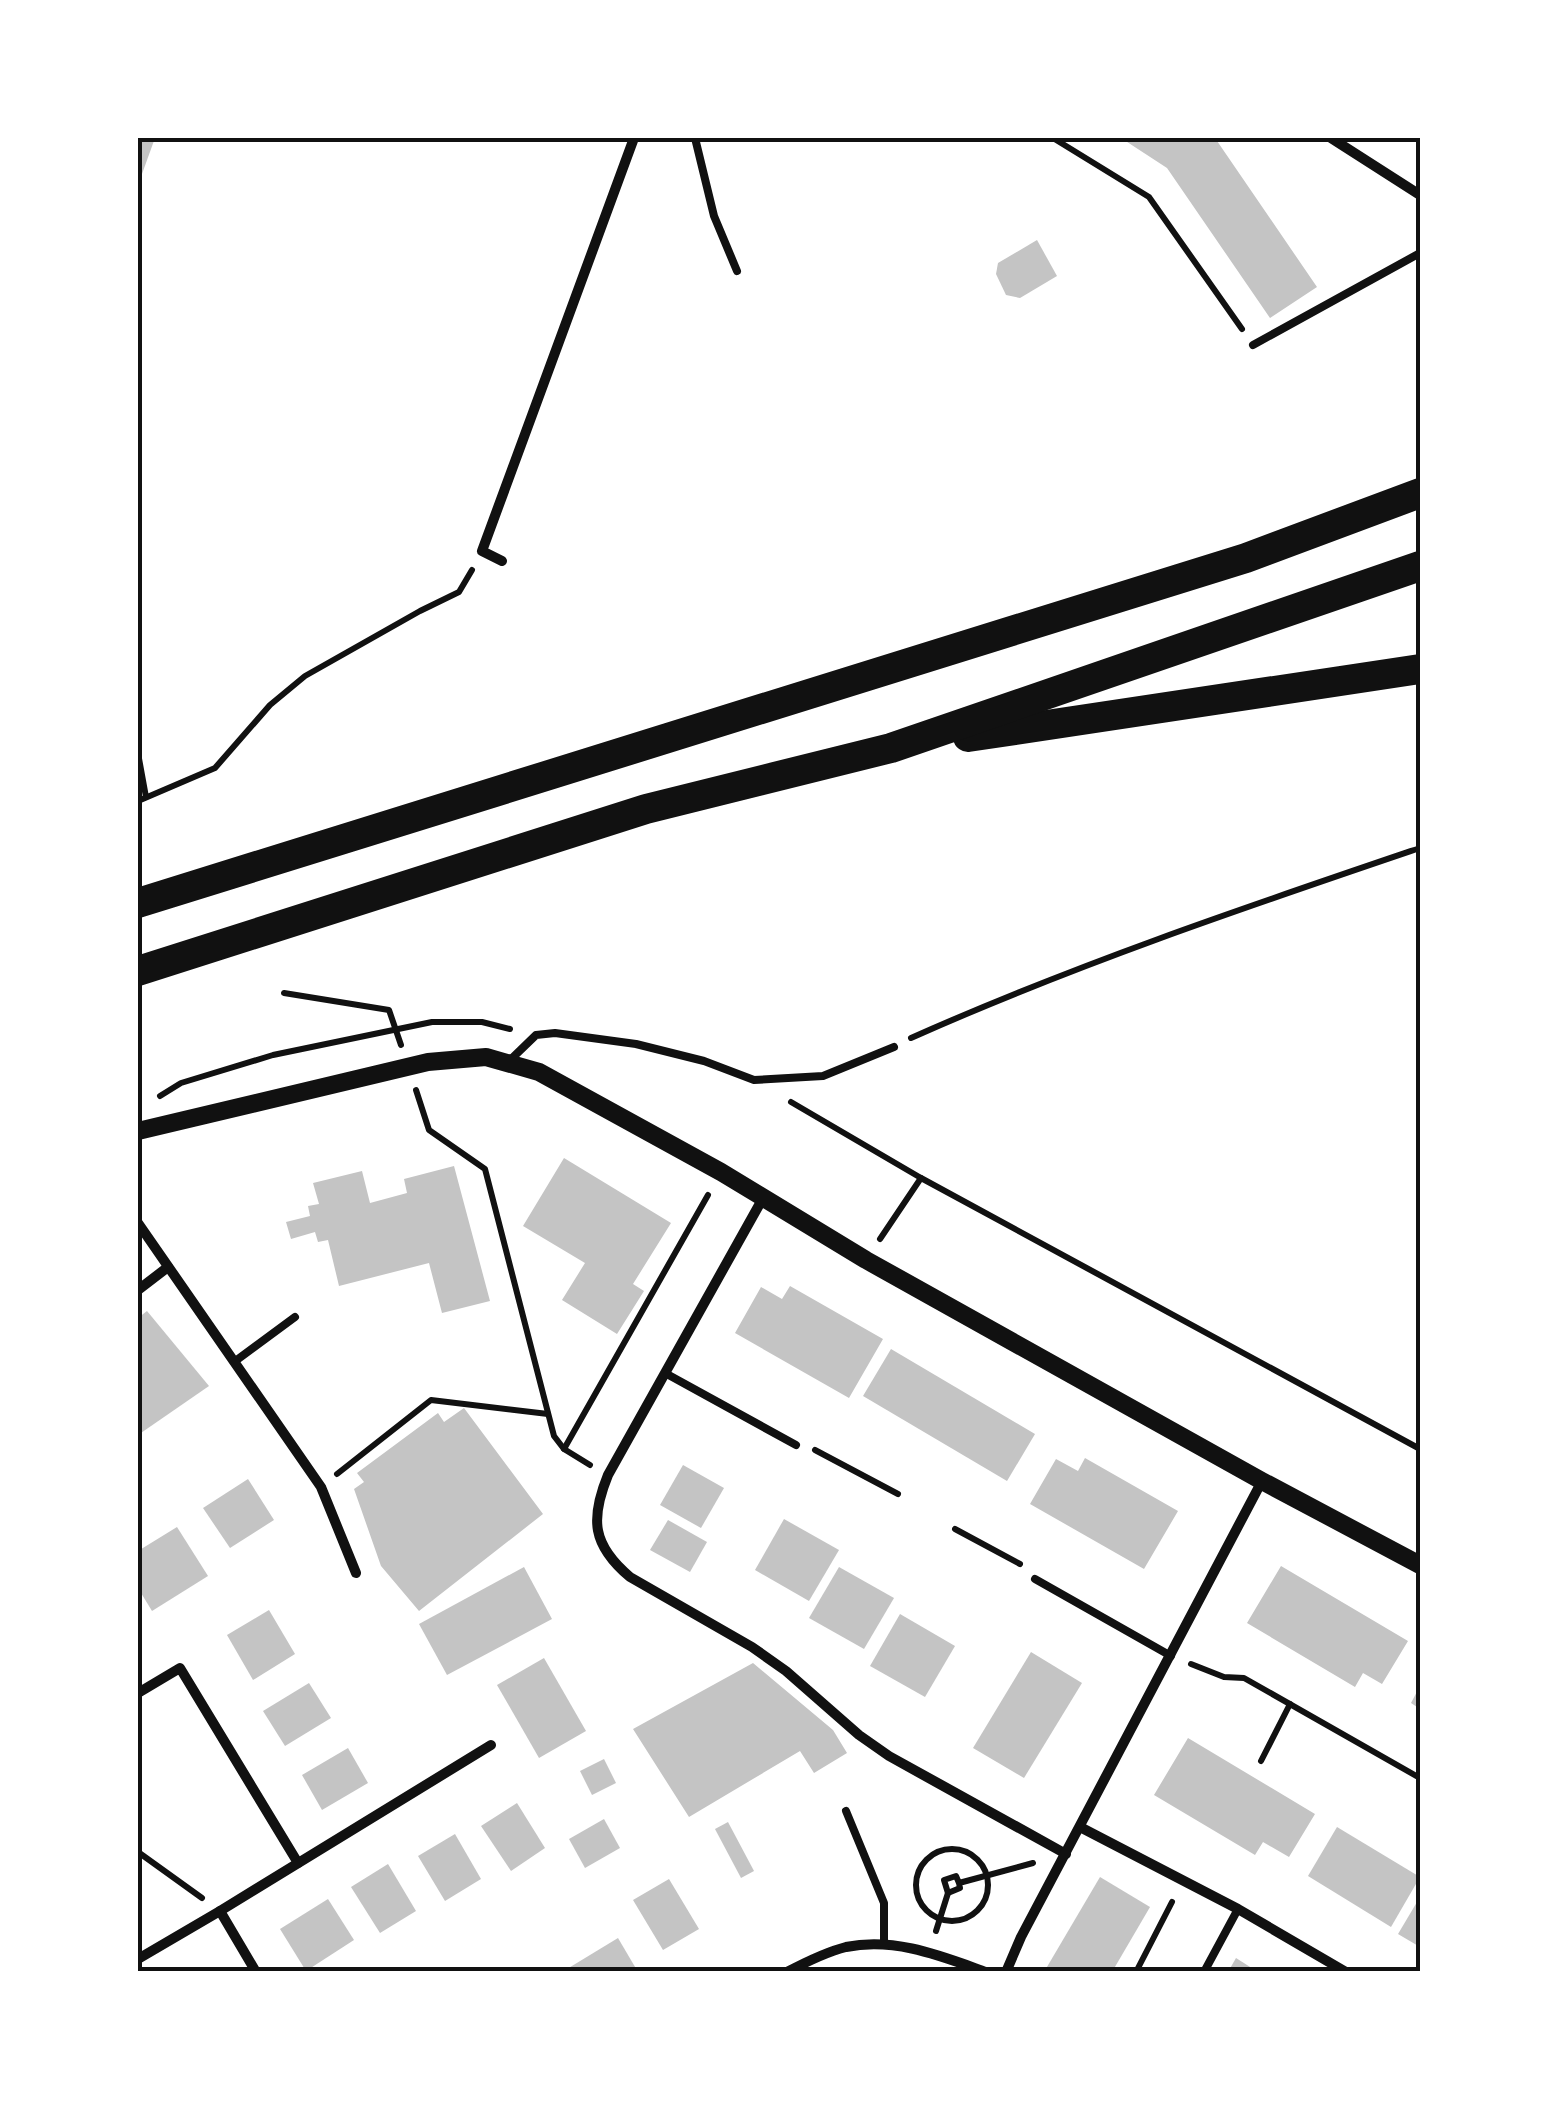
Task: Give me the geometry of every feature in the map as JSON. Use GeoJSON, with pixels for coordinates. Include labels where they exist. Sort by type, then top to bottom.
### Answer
{"type":"FeatureCollection","features":[{"type":"Feature","properties":{"kind":"highway"},"geometry":{"type":"LineString","coordinates":[[138,902],[1246,558],[1420,494]]}},
{"type":"Feature","properties":{"kind":"highway"},"geometry":{"type":"LineString","coordinates":[[138,971],[646,810],[891,748],[1420,566]]}},
{"type":"Feature","properties":{"kind":"highway"},"geometry":{"type":"LineString","coordinates":[[891,748],[1420,669]]}},
{"type":"Feature","properties":{"kind":"street"},"geometry":{"type":"LineString","coordinates":[[502,561],[482,551],[634,138]]}},
{"type":"Feature","properties":{"kind":"street"},"geometry":{"type":"LineString","coordinates":[[1331,138],[1420,195]]}},
{"type":"Feature","properties":{"kind":"street"},"geometry":{"type":"LineString","coordinates":[[138,1130],[408,1066],[486,1057],[539,1072],[1262,1482],[1420,1565]]}},
{"type":"Feature","properties":{"kind":"street"},"geometry":{"type":"LineString","coordinates":[[763,1198],[608,1475],[598,1500],[596,1522],[601,1544],[613,1562],[630,1576],[786,1671],[858,1735],[1066,1854]]}},
{"type":"Feature","properties":{"kind":"street"},"geometry":{"type":"LineString","coordinates":[[138,1224],[321,1487],[356,1574]]}},
{"type":"Feature","properties":{"kind":"street"},"geometry":{"type":"LineString","coordinates":[[138,1290],[168,1267]]}},
{"type":"Feature","properties":{"kind":"street"},"geometry":{"type":"LineString","coordinates":[[1006,1972],[1262,1482]]}},
{"type":"Feature","properties":{"kind":"street"},"geometry":{"type":"LineString","coordinates":[[138,1693],[180,1668],[298,1863]]}},
{"type":"Feature","properties":{"kind":"street"},"geometry":{"type":"LineString","coordinates":[[138,1959],[491,1745]]}},
{"type":"Feature","properties":{"kind":"street"},"geometry":{"type":"LineString","coordinates":[[1080,1827],[1238,1909],[1346,1972]]}},
{"type":"Feature","properties":{"kind":"street"},"geometry":{"type":"LineString","coordinates":[[220,1911],[256,1972]]}},
{"type":"Feature","properties":{"kind":"street"},"geometry":{"type":"LineString","coordinates":[[787,1972],[846,1948],[884,1944],[930,1952],[986,1972]]}},
{"type":"Feature","properties":{"kind":"lane"},"geometry":{"type":"LineString","coordinates":[[695,138],[714,216],[737,271]]}},
{"type":"Feature","properties":{"kind":"lane"},"geometry":{"type":"LineString","coordinates":[[1254,345],[1420,253]]}},
{"type":"Feature","properties":{"kind":"lane"},"geometry":{"type":"LineString","coordinates":[[508,1062],[536,1036],[555,1032],[636,1044],[704,1060],[754,1080],[822,1076],[894,1047]]}},
{"type":"Feature","properties":{"kind":"lane"},"geometry":{"type":"LineString","coordinates":[[234,1362],[294,1317]]}},
{"type":"Feature","properties":{"kind":"lane"},"geometry":{"type":"LineString","coordinates":[[664,1373],[796,1445]]}},
{"type":"Feature","properties":{"kind":"lane"},"geometry":{"type":"LineString","coordinates":[[1035,1579],[1171,1656]]}},
{"type":"Feature","properties":{"kind":"lane"},"geometry":{"type":"LineString","coordinates":[[846,1811],[884,1903],[884,1944]]}},
{"type":"Feature","properties":{"kind":"lane"},"geometry":{"type":"LineString","coordinates":[[1204,1972],[1238,1909]]}},
{"type":"Feature","properties":{"kind":"path"},"geometry":{"type":"LineString","coordinates":[[1053,138],[1149,197],[1254,345]]}},
{"type":"Feature","properties":{"kind":"path"},"geometry":{"type":"LineString","coordinates":[[138,801],[214,768],[270,706],[305,676],[459,592],[482,551]]}},
{"type":"Feature","properties":{"kind":"path"},"geometry":{"type":"LineString","coordinates":[[138,754],[146,797]]}},
{"type":"Feature","properties":{"kind":"path"},"geometry":{"type":"LineString","coordinates":[[894,1047],[1080,969],[1420,848]]}},
{"type":"Feature","properties":{"kind":"path"},"geometry":{"type":"LineString","coordinates":[[284,993],[390,1010],[429,1130],[484,1170],[554,1436],[564,1449],[608,1475]]}},
{"type":"Feature","properties":{"kind":"path"},"geometry":{"type":"LineString","coordinates":[[147,1101],[181,1082],[273,1054],[432,1022],[482,1022],[536,1036]]}},
{"type":"Feature","properties":{"kind":"path"},"geometry":{"type":"LineString","coordinates":[[754,1080],[921,1178],[1420,1449]]}},
{"type":"Feature","properties":{"kind":"path"},"geometry":{"type":"LineString","coordinates":[[564,1449],[721,1172]]}},
{"type":"Feature","properties":{"kind":"path"},"geometry":{"type":"LineString","coordinates":[[866,1260],[921,1178]]}},
{"type":"Feature","properties":{"kind":"path"},"geometry":{"type":"LineString","coordinates":[[321,1487],[432,1400],[548,1414]]}},
{"type":"Feature","properties":{"kind":"path"},"geometry":{"type":"LineString","coordinates":[[796,1445],[817,1450],[898,1494]]}},
{"type":"Feature","properties":{"kind":"path"},"geometry":{"type":"LineString","coordinates":[[955,1529],[1021,1565],[1035,1579]]}},
{"type":"Feature","properties":{"kind":"path"},"geometry":{"type":"LineString","coordinates":[[1171,1656],[1224,1678],[1244,1678],[1420,1778]]}},
{"type":"Feature","properties":{"kind":"path"},"geometry":{"type":"LineString","coordinates":[[1261,1761],[1290,1704]]}},
{"type":"Feature","properties":{"kind":"path"},"geometry":{"type":"LineString","coordinates":[[943,1849],[966,1851],[976,1858],[986,1875],[988,1892],[983,1904],[964,1919],[939,1919],[917,1894],[916,1883],[924,1862],[943,1849]]}},
{"type":"Feature","properties":{"kind":"path"},"geometry":{"type":"LineString","coordinates":[[138,1852],[220,1911]]}},
{"type":"Feature","properties":{"kind":"path"},"geometry":{"type":"LineString","coordinates":[[959,1883],[1066,1854]]}},
{"type":"Feature","properties":{"kind":"path"},"geometry":{"type":"LineString","coordinates":[[930,1952],[948,1892],[944,1880],[956,1876],[960,1888],[948,1892]]}},
{"type":"Feature","properties":{"kind":"path"},"geometry":{"type":"LineString","coordinates":[[1136,1972],[1183,1880]]}},
{"type":"Feature","properties":{"kind":"building"},"geometry":{"type":"Polygon","coordinates":[[[138,138],[155,138],[138,185],[138,138]]]}},
{"type":"Feature","properties":{"kind":"building"},"geometry":{"type":"Polygon","coordinates":[[[1121,138],[1215,138],[1317,287],[1270,318],[1167,168],[1121,138]]]}},
{"type":"Feature","properties":{"kind":"building"},"geometry":{"type":"Polygon","coordinates":[[[1037,240],[1057,276],[1020,298],[1006,295],[996,274],[998,263],[1037,240]]]}},
{"type":"Feature","properties":{"kind":"building"},"geometry":{"type":"Polygon","coordinates":[[[564,1158],[671,1223],[633,1284],[644,1291],[617,1334],[562,1300],[585,1263],[523,1226],[564,1158]]]}},
{"type":"Feature","properties":{"kind":"building"},"geometry":{"type":"Polygon","coordinates":[[[454,1166],[490,1301],[442,1313],[429,1263],[339,1286],[328,1240],[318,1242],[315,1232],[291,1239],[286,1222],[310,1216],[308,1206],[319,1204],[313,1183],[362,1171],[370,1203],[407,1193],[404,1179],[454,1166]]]}},
{"type":"Feature","properties":{"kind":"building"},"geometry":{"type":"Polygon","coordinates":[[[790,1286],[883,1339],[849,1398],[735,1333],[761,1287],[782,1299],[790,1286]]]}},
{"type":"Feature","properties":{"kind":"building"},"geometry":{"type":"Polygon","coordinates":[[[147,1311],[209,1386],[138,1435],[138,1318],[147,1311]]]}},
{"type":"Feature","properties":{"kind":"building"},"geometry":{"type":"Polygon","coordinates":[[[891,1349],[1035,1434],[1007,1481],[863,1396],[891,1349]]]}},
{"type":"Feature","properties":{"kind":"building"},"geometry":{"type":"Polygon","coordinates":[[[464,1408],[543,1514],[419,1611],[381,1566],[354,1489],[364,1482],[357,1473],[438,1413],[444,1422],[464,1408]]]}},
{"type":"Feature","properties":{"kind":"building"},"geometry":{"type":"Polygon","coordinates":[[[1085,1458],[1178,1511],[1144,1569],[1030,1504],[1056,1459],[1078,1471],[1085,1458]]]}},
{"type":"Feature","properties":{"kind":"building"},"geometry":{"type":"Polygon","coordinates":[[[683,1465],[724,1488],[701,1528],[660,1505],[683,1465]]]}},
{"type":"Feature","properties":{"kind":"building"},"geometry":{"type":"Polygon","coordinates":[[[248,1479],[274,1520],[230,1548],[203,1508],[248,1479]]]}},
{"type":"Feature","properties":{"kind":"building"},"geometry":{"type":"Polygon","coordinates":[[[784,1519],[839,1550],[809,1601],[755,1570],[784,1519]]]}},
{"type":"Feature","properties":{"kind":"building"},"geometry":{"type":"Polygon","coordinates":[[[668,1520],[707,1542],[690,1572],[650,1550],[668,1520]]]}},
{"type":"Feature","properties":{"kind":"building"},"geometry":{"type":"Polygon","coordinates":[[[177,1527],[208,1576],[152,1611],[138,1588],[138,1551],[177,1527]]]}},
{"type":"Feature","properties":{"kind":"building"},"geometry":{"type":"Polygon","coordinates":[[[1281,1566],[1408,1641],[1382,1684],[1363,1673],[1355,1687],[1247,1623],[1281,1566]]]}},
{"type":"Feature","properties":{"kind":"building"},"geometry":{"type":"Polygon","coordinates":[[[524,1567],[552,1619],[447,1675],[419,1624],[524,1567]]]}},
{"type":"Feature","properties":{"kind":"building"},"geometry":{"type":"Polygon","coordinates":[[[839,1567],[894,1598],[864,1649],[809,1618],[839,1567]]]}},
{"type":"Feature","properties":{"kind":"building"},"geometry":{"type":"Polygon","coordinates":[[[269,1610],[295,1654],[253,1680],[227,1635],[269,1610]]]}},
{"type":"Feature","properties":{"kind":"building"},"geometry":{"type":"Polygon","coordinates":[[[900,1614],[955,1646],[925,1697],[870,1666],[900,1614]]]}},
{"type":"Feature","properties":{"kind":"building"},"geometry":{"type":"Polygon","coordinates":[[[1031,1652],[1082,1683],[1024,1778],[973,1748],[1031,1652]]]}},
{"type":"Feature","properties":{"kind":"building"},"geometry":{"type":"Polygon","coordinates":[[[544,1658],[586,1731],[539,1758],[497,1685],[544,1658]]]}},
{"type":"Feature","properties":{"kind":"building"},"geometry":{"type":"Polygon","coordinates":[[[753,1663],[833,1730],[847,1753],[814,1773],[800,1751],[689,1817],[633,1729],[753,1663]]]}},
{"type":"Feature","properties":{"kind":"building"},"geometry":{"type":"Polygon","coordinates":[[[309,1683],[331,1718],[285,1746],[263,1711],[309,1683]]]}},
{"type":"Feature","properties":{"kind":"building"},"geometry":{"type":"Polygon","coordinates":[[[1420,1686],[1420,1709],[1411,1703],[1420,1686]]]}},
{"type":"Feature","properties":{"kind":"building"},"geometry":{"type":"Polygon","coordinates":[[[1188,1738],[1315,1814],[1289,1857],[1263,1842],[1255,1855],[1154,1795],[1188,1738]]]}},
{"type":"Feature","properties":{"kind":"building"},"geometry":{"type":"Polygon","coordinates":[[[348,1748],[368,1783],[322,1810],[302,1775],[348,1748]]]}},
{"type":"Feature","properties":{"kind":"building"},"geometry":{"type":"Polygon","coordinates":[[[604,1759],[616,1783],[592,1795],[580,1771],[604,1759]]]}},
{"type":"Feature","properties":{"kind":"building"},"geometry":{"type":"Polygon","coordinates":[[[517,1803],[545,1848],[511,1871],[481,1826],[517,1803]]]}},
{"type":"Feature","properties":{"kind":"building"},"geometry":{"type":"Polygon","coordinates":[[[604,1819],[620,1848],[585,1868],[569,1839],[604,1819]]]}},
{"type":"Feature","properties":{"kind":"building"},"geometry":{"type":"Polygon","coordinates":[[[728,1822],[754,1871],[741,1878],[715,1829],[728,1822]]]}},
{"type":"Feature","properties":{"kind":"building"},"geometry":{"type":"Polygon","coordinates":[[[1337,1827],[1420,1877],[1391,1927],[1308,1876],[1337,1827]]]}},
{"type":"Feature","properties":{"kind":"building"},"geometry":{"type":"Polygon","coordinates":[[[455,1834],[481,1879],[445,1901],[418,1856],[455,1834]]]}},
{"type":"Feature","properties":{"kind":"building"},"geometry":{"type":"Polygon","coordinates":[[[388,1864],[416,1911],[380,1933],[351,1887],[388,1864]]]}},
{"type":"Feature","properties":{"kind":"building"},"geometry":{"type":"Polygon","coordinates":[[[1100,1877],[1150,1907],[1112,1972],[1044,1972],[1100,1877]]]}},
{"type":"Feature","properties":{"kind":"building"},"geometry":{"type":"Polygon","coordinates":[[[669,1879],[699,1929],[663,1950],[633,1900],[669,1879]]]}},
{"type":"Feature","properties":{"kind":"building"},"geometry":{"type":"Polygon","coordinates":[[[1420,1897],[1420,1947],[1398,1934],[1420,1897]]]}},
{"type":"Feature","properties":{"kind":"building"},"geometry":{"type":"Polygon","coordinates":[[[328,1899],[354,1940],[306,1971],[280,1929],[328,1899]]]}},
{"type":"Feature","properties":{"kind":"building"},"geometry":{"type":"Polygon","coordinates":[[[618,1938],[638,1972],[562,1972],[618,1938]]]}},
{"type":"Feature","properties":{"kind":"building"},"geometry":{"type":"Polygon","coordinates":[[[1236,1958],[1258,1972],[1228,1972],[1236,1958]]]}}]}
